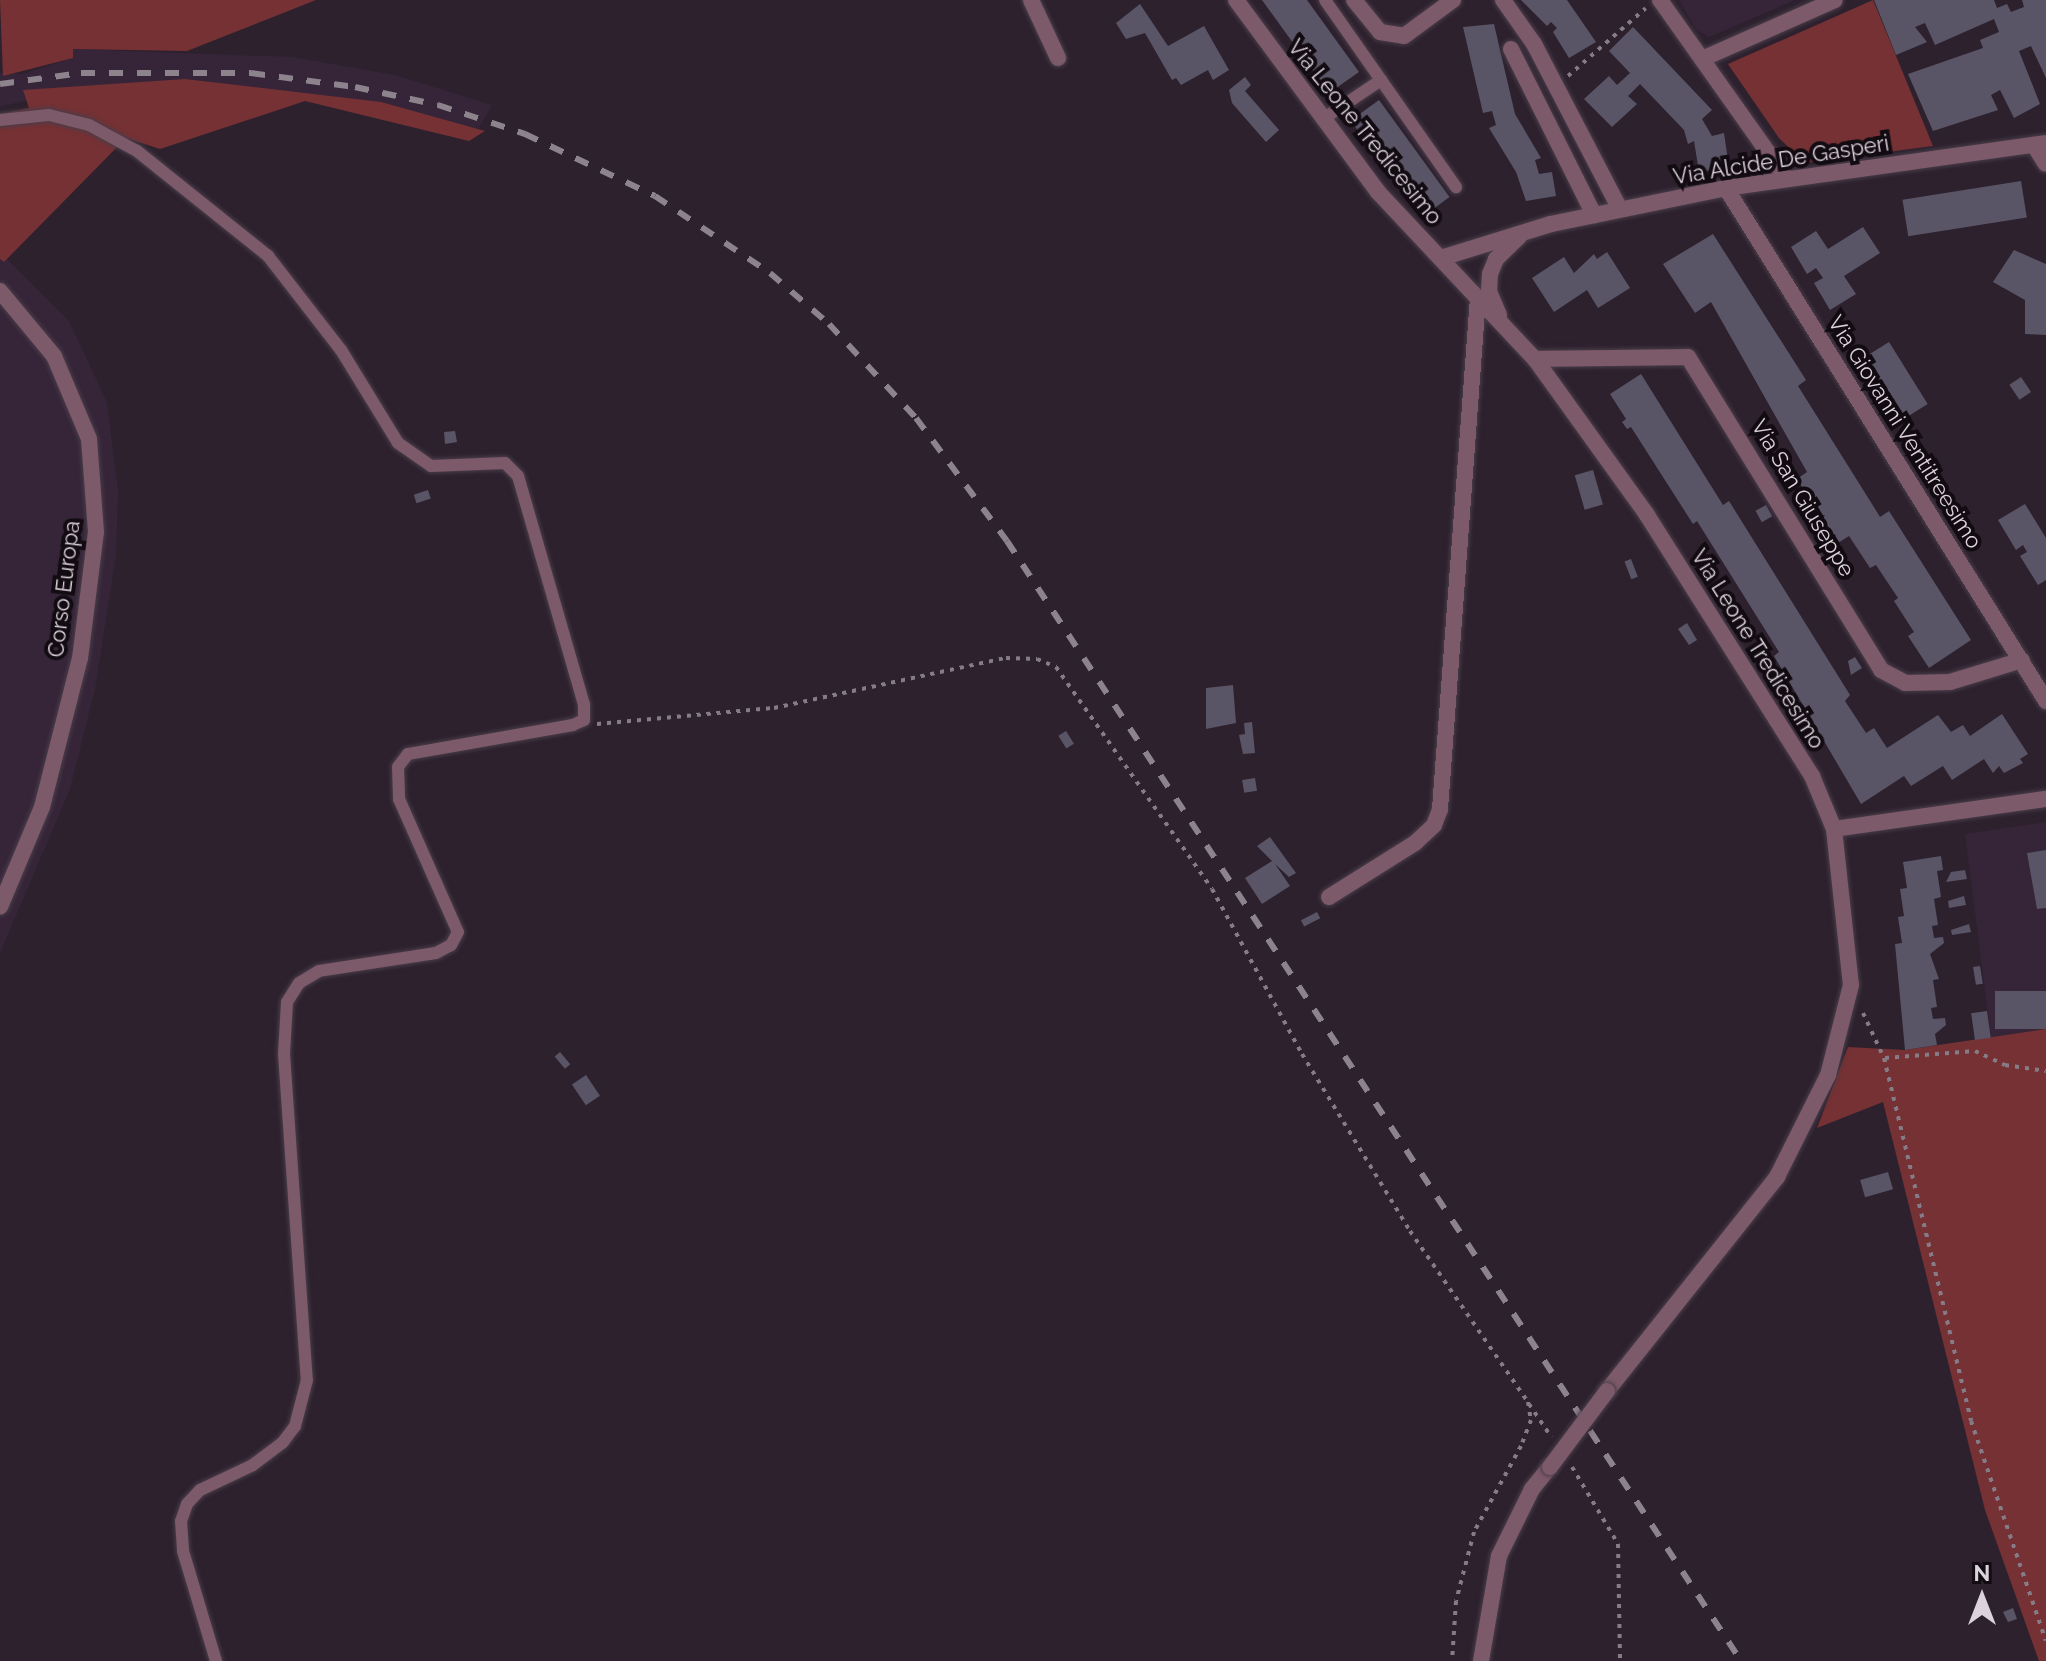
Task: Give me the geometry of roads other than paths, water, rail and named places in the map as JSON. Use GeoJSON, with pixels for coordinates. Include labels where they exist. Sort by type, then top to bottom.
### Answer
{"type":"FeatureCollection","features":[{"type":"Feature","properties":{"kind":"street"},"geometry":{"type":"LineString","coordinates":[[1031,0],[1058,58]]}},
{"type":"Feature","properties":{"kind":"street","name":"Via Leone Tredicesimo"},"geometry":{"type":"LineString","coordinates":[[1236,0],[1378,192],[1535,359],[1655,528],[1812,776],[1834,829],[1851,985],[1828,1075],[1777,1177],[1532,1489],[1499,1556],[1481,1661]]}},
{"type":"Feature","properties":{"kind":"street"},"geometry":{"type":"LineString","coordinates":[[1354,0],[1380,32],[1404,36],[1453,0]]}},
{"type":"Feature","properties":{"kind":"street"},"geometry":{"type":"LineString","coordinates":[[1503,0],[1534,44],[1620,209]]}},
{"type":"Feature","properties":{"kind":"street"},"geometry":{"type":"LineString","coordinates":[[1658,0],[1786,178]]}},
{"type":"Feature","properties":{"kind":"street"},"geometry":{"type":"LineString","coordinates":[[1702,59],[1831,1]]}},
{"type":"Feature","properties":{"kind":"street"},"geometry":{"type":"LineString","coordinates":[[1511,49],[1594,215]]}},
{"type":"Feature","properties":{"kind":"street"},"geometry":{"type":"LineString","coordinates":[[2040,144],[2046,164]]}},
{"type":"Feature","properties":{"kind":"street","name":"Via Alcide De Gasperi"},"geometry":{"type":"LineString","coordinates":[[1441,258],[1524,232],[1726,188],[2040,144]]}},
{"type":"Feature","properties":{"kind":"street","name":"Via Giovanni Ventitreesimo"},"geometry":{"type":"LineString","coordinates":[[1726,188],[2046,701]]}},
{"type":"Feature","properties":{"kind":"street"},"geometry":{"type":"LineString","coordinates":[[1459,278],[1478,277],[1524,232]]}},
{"type":"Feature","properties":{"kind":"street"},"geometry":{"type":"LineString","coordinates":[[1496,259],[1489,292],[1509,331]]}},
{"type":"Feature","properties":{"kind":"street","name":"Corso Europa"},"geometry":{"type":"LineString","coordinates":[[0,291],[54,356],[89,439],[96,532],[80,658],[46,792],[0,907]]}},
{"type":"Feature","properties":{"kind":"street"},"geometry":{"type":"LineString","coordinates":[[1329,897],[1415,843],[1434,825],[1440,809],[1478,298]]}},
{"type":"Feature","properties":{"kind":"street","name":"Via San Giuseppe"},"geometry":{"type":"LineString","coordinates":[[1535,359],[1688,357],[1881,670],[1905,683],[1950,682],[2022,660]]}},
{"type":"Feature","properties":{"kind":"street"},"geometry":{"type":"LineString","coordinates":[[1834,829],[2046,799]]}},
{"type":"Feature","properties":{"kind":"lane"},"geometry":{"type":"LineString","coordinates":[[1325,0],[1456,187]]}},
{"type":"Feature","properties":{"kind":"lane"},"geometry":{"type":"LineString","coordinates":[[1323,119],[1381,80]]}},
{"type":"Feature","properties":{"kind":"lane"},"geometry":{"type":"LineString","coordinates":[[0,120],[49,115],[89,125],[137,151],[268,256],[341,350],[398,443],[431,466],[505,463],[518,476],[584,704],[584,720],[408,754],[398,767],[399,799],[458,932],[451,945],[436,953],[319,971],[299,983],[287,1002],[284,1054],[307,1380],[295,1426],[282,1443],[253,1465],[200,1490],[187,1504],[181,1521],[183,1551],[216,1661]]}},
{"type":"Feature","properties":{"kind":"railway"},"geometry":{"type":"LineString","coordinates":[[0,84],[81,73],[251,73],[355,87],[438,105],[525,134],[655,196],[770,273],[829,324],[916,418],[1007,541],[1741,1661]]}}]}
